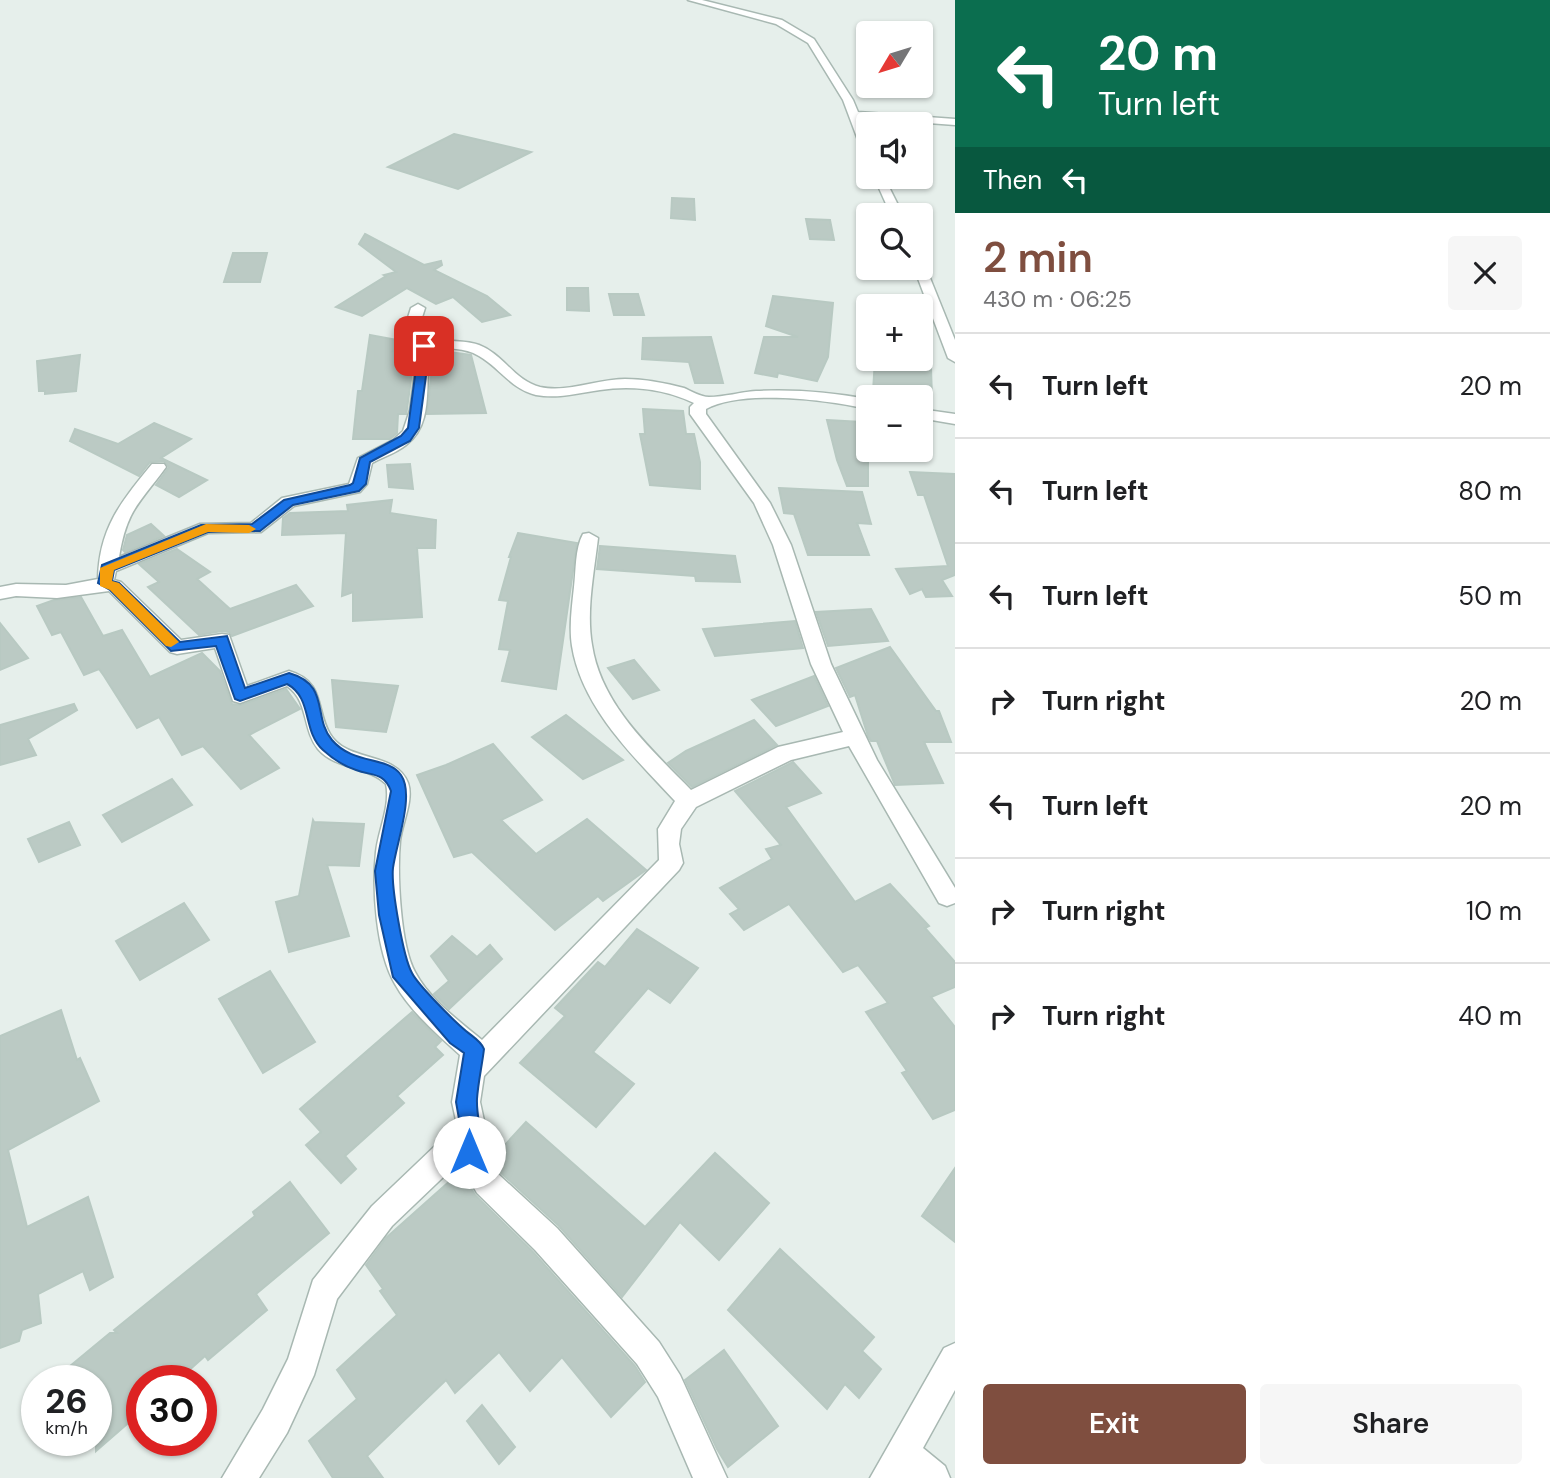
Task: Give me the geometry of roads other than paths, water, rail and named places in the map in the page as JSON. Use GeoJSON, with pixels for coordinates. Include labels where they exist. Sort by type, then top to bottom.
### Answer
{"type":"FeatureCollection","features":[{"type":"Feature","properties":{"kind":"street"},"geometry":{"type":"LineString","coordinates":[[692,0],[779,23],[796,30],[811,41],[848,100],[856,123]]}},
{"type":"Feature","properties":{"kind":"street"},"geometry":{"type":"LineString","coordinates":[[853,115],[955,122]]}},
{"type":"Feature","properties":{"kind":"street"},"geometry":{"type":"LineString","coordinates":[[925,280],[955,358]]}},
{"type":"Feature","properties":{"kind":"street"},"geometry":{"type":"LineString","coordinates":[[418,308],[412,333],[429,342],[460,344],[478,349],[496,359],[510,378],[520,386],[545,392],[609,384],[685,392],[704,402],[783,395],[822,395],[856,402]]}},
{"type":"Feature","properties":{"kind":"street"},"geometry":{"type":"LineString","coordinates":[[0,593],[19,589],[65,592],[106,576],[206,528],[255,528],[288,502],[354,488],[359,484],[365,461],[406,439],[414,428],[420,367],[424,346],[429,342]]}},
{"type":"Feature","properties":{"kind":"street"},"geometry":{"type":"LineString","coordinates":[[704,402],[698,407],[698,414],[762,503],[782,545],[821,664],[867,762],[947,895]]}},
{"type":"Feature","properties":{"kind":"street"},"geometry":{"type":"LineString","coordinates":[[933,415],[955,419]]}},
{"type":"Feature","properties":{"kind":"street"},"geometry":{"type":"LineString","coordinates":[[158,467],[124,509],[115,527],[106,576],[177,647],[222,640],[240,695],[289,678],[298,684],[313,700],[314,721],[325,743],[342,758],[360,766],[383,769],[394,778],[399,791],[384,871],[388,915],[403,977],[457,1036],[474,1049],[466,1102],[472,1130],[469,1152],[487,1183],[546,1239],[648,1353],[669,1386],[710,1478]]}},
{"type":"Feature","properties":{"kind":"street"},"geometry":{"type":"LineString","coordinates":[[589,538],[582,646],[593,684],[633,742],[688,801]]}},
{"type":"Feature","properties":{"kind":"street"},"geometry":{"type":"LineString","coordinates":[[470,1071],[671,863],[666,839],[676,814],[688,801],[786,753],[855,737]]}},
{"type":"Feature","properties":{"kind":"street"},"geometry":{"type":"LineString","coordinates":[[239,1478],[275,1420],[303,1364],[324,1291],[382,1216],[472,1130]]}},
{"type":"Feature","properties":{"kind":"street"},"geometry":{"type":"LineString","coordinates":[[933,1478],[895,1465],[955,1359]]}}]}
